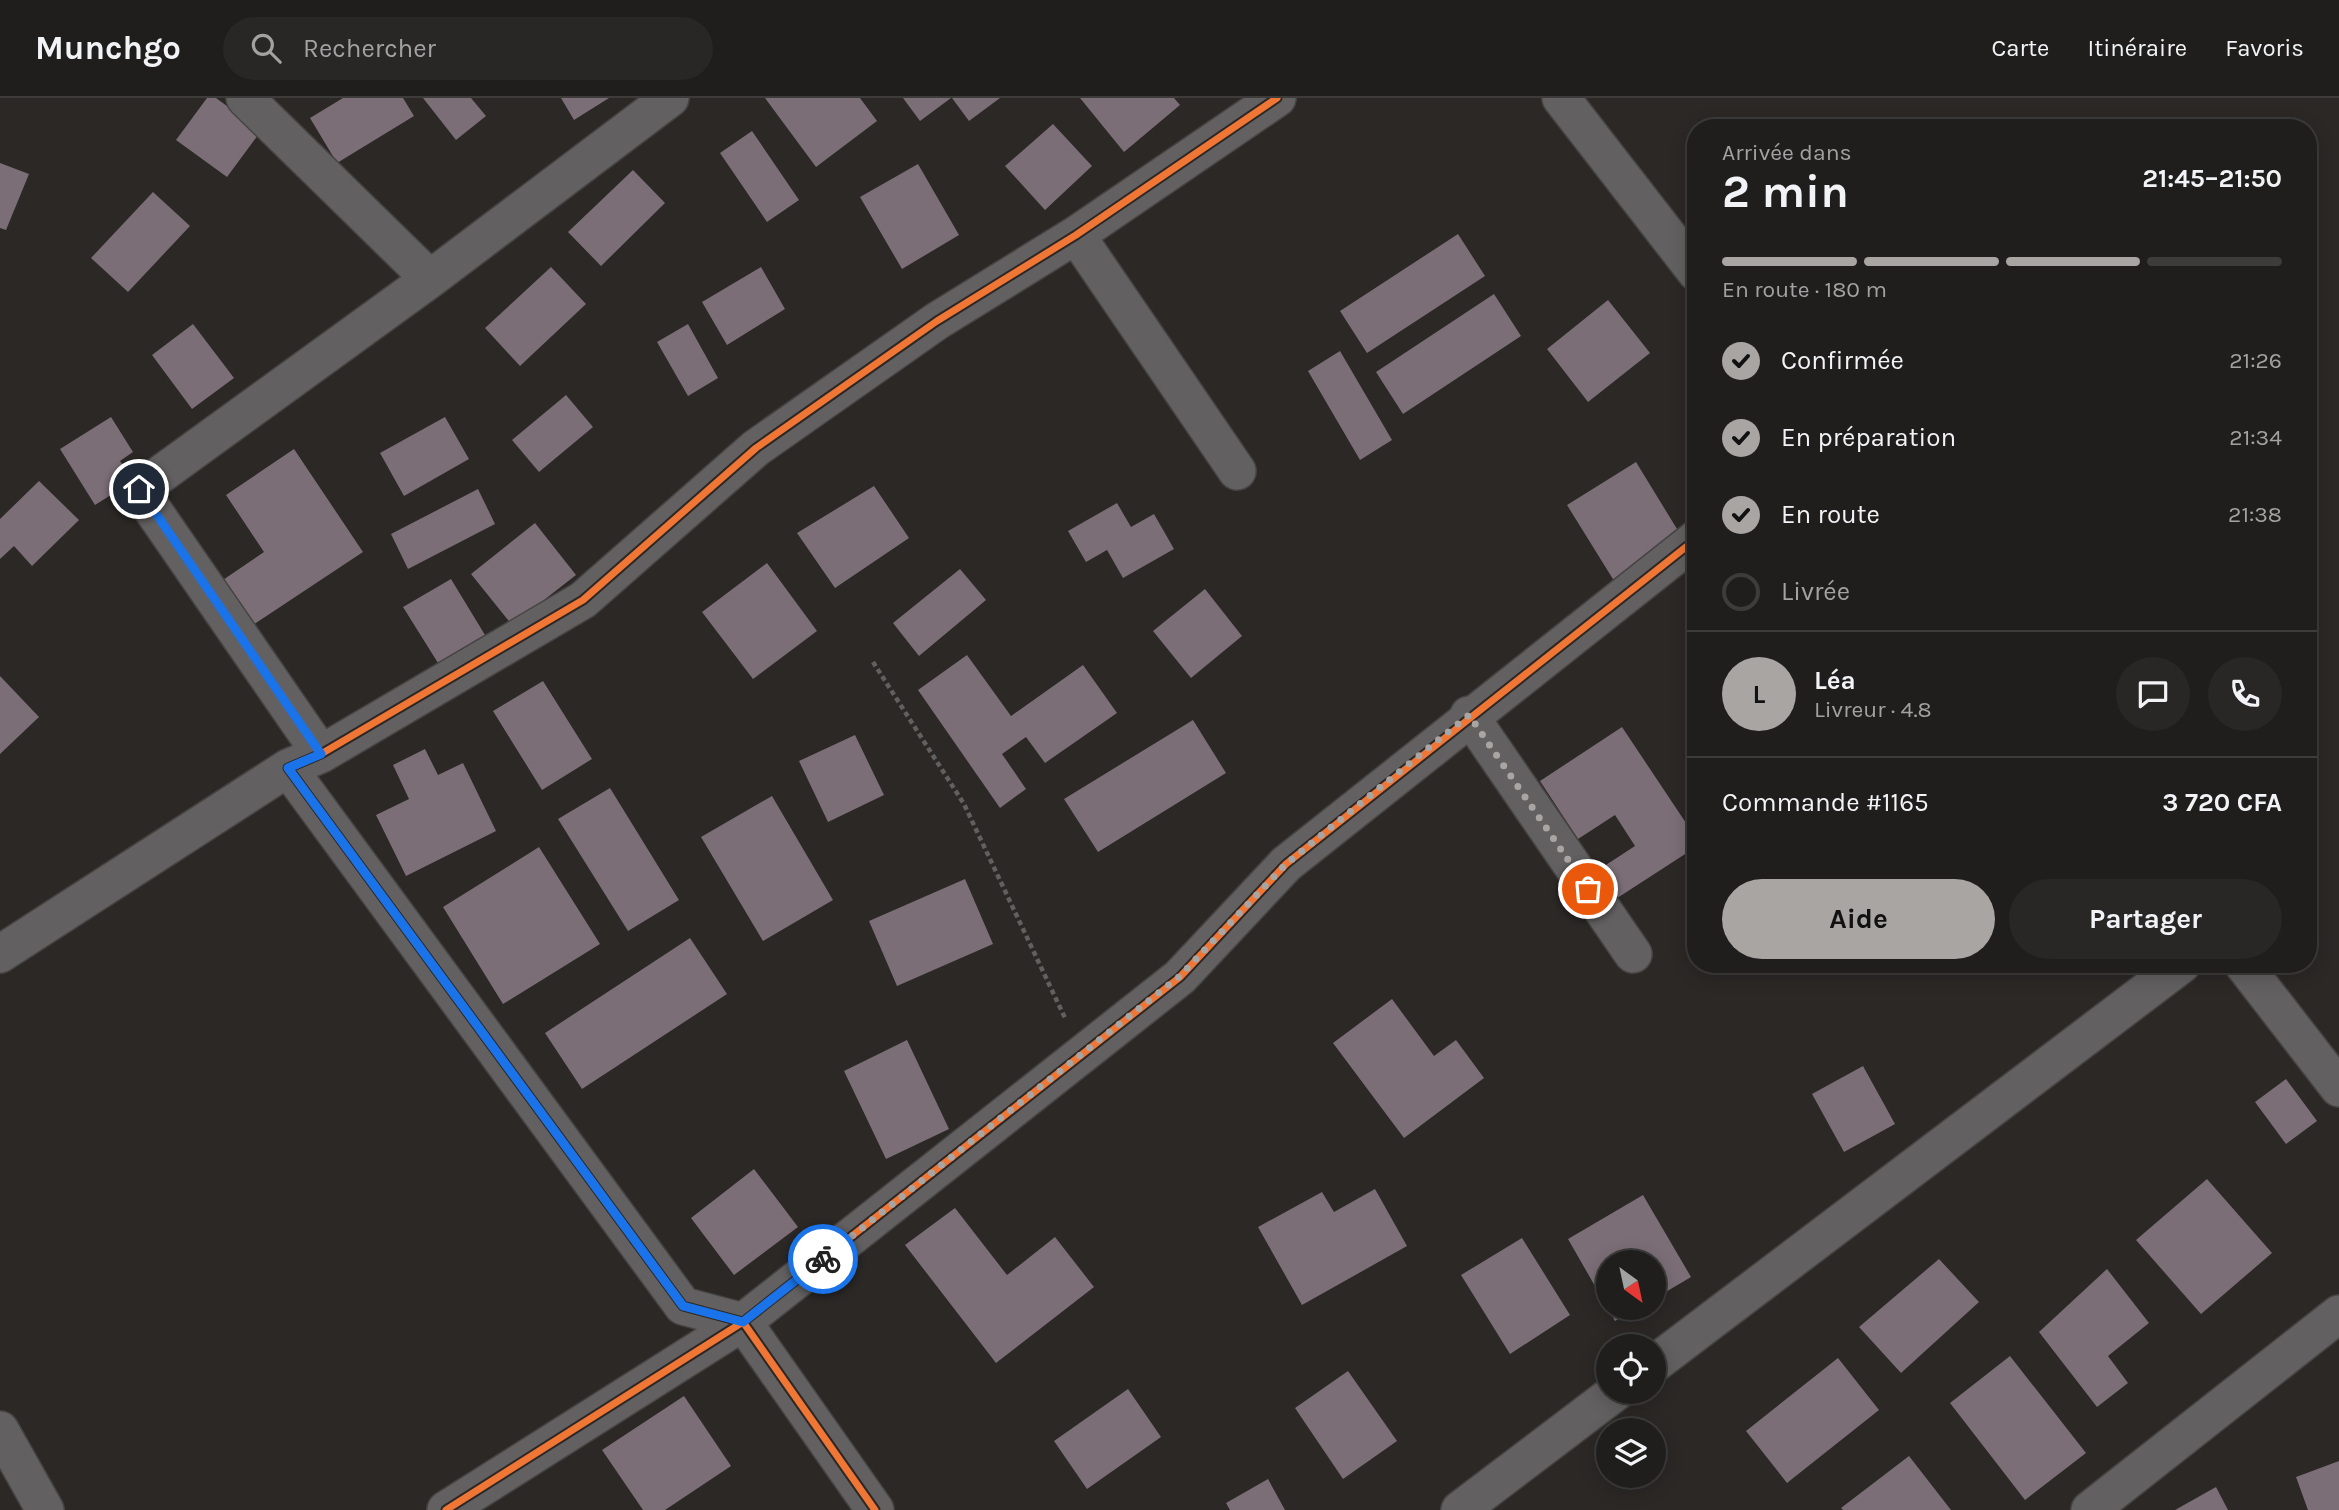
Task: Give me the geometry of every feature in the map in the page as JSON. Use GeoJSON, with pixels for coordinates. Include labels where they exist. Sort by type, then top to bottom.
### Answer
{"type":"FeatureCollection","features":[{"type":"Feature","properties":{"kind":"street"},"geometry":{"type":"LineString","coordinates":[[245,98],[430,279]]}},
{"type":"Feature","properties":{"kind":"street"},"geometry":{"type":"LineString","coordinates":[[321,754],[139,489],[430,279],[670,98]]}},
{"type":"Feature","properties":{"kind":"street"},"geometry":{"type":"LineString","coordinates":[[0,954],[288,768],[321,754],[583,600],[755,448],[937,321],[1076,235],[1277,98]]}},
{"type":"Feature","properties":{"kind":"street"},"geometry":{"type":"LineString","coordinates":[[1561,98],[1687,260]]}},
{"type":"Feature","properties":{"kind":"street"},"geometry":{"type":"LineString","coordinates":[[1076,235],[1237,471]]}},
{"type":"Feature","properties":{"kind":"street"},"geometry":{"type":"LineString","coordinates":[[446,1510],[743,1322],[1180,976],[1286,864],[1469,715],[1687,546]]}},
{"type":"Feature","properties":{"kind":"street"},"geometry":{"type":"LineString","coordinates":[[1469,715],[1633,954]]}},
{"type":"Feature","properties":{"kind":"street"},"geometry":{"type":"LineString","coordinates":[[288,768],[683,1306],[743,1322],[875,1510]]}},
{"type":"Feature","properties":{"kind":"street"},"geometry":{"type":"LineString","coordinates":[[1666,1355],[2170,973]]}},
{"type":"Feature","properties":{"kind":"street"},"geometry":{"type":"LineString","coordinates":[[2251,973],[2339,1088]]}},
{"type":"Feature","properties":{"kind":"street"},"geometry":{"type":"LineString","coordinates":[[2090,1510],[2339,1314]]}},
{"type":"Feature","properties":{"kind":"street"},"geometry":{"type":"LineString","coordinates":[[1460,1510],[1600,1404]]}},
{"type":"Feature","properties":{"kind":"street"},"geometry":{"type":"LineString","coordinates":[[0,1430],[45,1510]]}},
{"type":"Feature","properties":{"kind":"path"},"geometry":{"type":"LineString","coordinates":[[873,662],[964,804],[1082,1054]]}},
{"type":"Feature","properties":{"kind":"building"},"geometry":{"type":"Polygon","coordinates":[[[207,98],[216,98],[261,131],[227,177],[176,140],[207,98]]]}},
{"type":"Feature","properties":{"kind":"building"},"geometry":{"type":"Polygon","coordinates":[[[343,98],[403,98],[414,116],[337,163],[310,118],[343,98]]]}},
{"type":"Feature","properties":{"kind":"building"},"geometry":{"type":"Polygon","coordinates":[[[423,98],[471,98],[486,116],[456,140],[423,98]]]}},
{"type":"Feature","properties":{"kind":"building"},"geometry":{"type":"Polygon","coordinates":[[[561,98],[609,98],[574,120],[561,98]]]}},
{"type":"Feature","properties":{"kind":"building"},"geometry":{"type":"Polygon","coordinates":[[[765,98],[860,98],[877,121],[816,167],[765,98]]]}},
{"type":"Feature","properties":{"kind":"building"},"geometry":{"type":"Polygon","coordinates":[[[903,98],[951,98],[920,121],[903,98]]]}},
{"type":"Feature","properties":{"kind":"building"},"geometry":{"type":"Polygon","coordinates":[[[952,98],[1000,98],[969,121],[952,98]]]}},
{"type":"Feature","properties":{"kind":"building"},"geometry":{"type":"Polygon","coordinates":[[[1080,98],[1174,98],[1180,105],[1124,152],[1080,98]]]}},
{"type":"Feature","properties":{"kind":"building"},"geometry":{"type":"Polygon","coordinates":[[[1053,124],[1092,166],[1045,210],[1005,166],[1053,124]]]}},
{"type":"Feature","properties":{"kind":"building"},"geometry":{"type":"Polygon","coordinates":[[[752,131],[799,200],[767,222],[720,153],[752,131]]]}},
{"type":"Feature","properties":{"kind":"building"},"geometry":{"type":"Polygon","coordinates":[[[0,163],[29,174],[6,230],[0,228],[0,163]]]}},
{"type":"Feature","properties":{"kind":"building"},"geometry":{"type":"Polygon","coordinates":[[[918,164],[959,235],[902,269],[860,197],[918,164]]]}},
{"type":"Feature","properties":{"kind":"building"},"geometry":{"type":"Polygon","coordinates":[[[633,170],[665,203],[601,266],[568,232],[633,170]]]}},
{"type":"Feature","properties":{"kind":"building"},"geometry":{"type":"Polygon","coordinates":[[[153,192],[190,226],[128,292],[91,258],[153,192]]]}},
{"type":"Feature","properties":{"kind":"building"},"geometry":{"type":"Polygon","coordinates":[[[1458,234],[1485,276],[1367,353],[1340,311],[1458,234]]]}},
{"type":"Feature","properties":{"kind":"building"},"geometry":{"type":"Polygon","coordinates":[[[551,267],[586,304],[520,366],[485,328],[551,267]]]}},
{"type":"Feature","properties":{"kind":"building"},"geometry":{"type":"Polygon","coordinates":[[[761,267],[785,309],[727,345],[702,302],[761,267]]]}},
{"type":"Feature","properties":{"kind":"building"},"geometry":{"type":"Polygon","coordinates":[[[1494,294],[1521,336],[1403,414],[1376,372],[1494,294]]]}},
{"type":"Feature","properties":{"kind":"building"},"geometry":{"type":"Polygon","coordinates":[[[1608,300],[1650,353],[1588,402],[1547,349],[1608,300]]]}},
{"type":"Feature","properties":{"kind":"building"},"geometry":{"type":"Polygon","coordinates":[[[193,324],[234,378],[192,409],[152,355],[193,324]]]}},
{"type":"Feature","properties":{"kind":"building"},"geometry":{"type":"Polygon","coordinates":[[[688,324],[718,378],[688,396],[657,342],[688,324]]]}},
{"type":"Feature","properties":{"kind":"building"},"geometry":{"type":"Polygon","coordinates":[[[1340,351],[1392,440],[1360,460],[1308,371],[1340,351]]]}},
{"type":"Feature","properties":{"kind":"building"},"geometry":{"type":"Polygon","coordinates":[[[566,395],[593,427],[539,472],[512,440],[566,395]]]}},
{"type":"Feature","properties":{"kind":"building"},"geometry":{"type":"Polygon","coordinates":[[[111,417],[133,452],[120,461],[133,481],[95,505],[60,449],[111,417]]]}},
{"type":"Feature","properties":{"kind":"building"},"geometry":{"type":"Polygon","coordinates":[[[445,417],[469,459],[404,496],[380,453],[445,417]]]}},
{"type":"Feature","properties":{"kind":"building"},"geometry":{"type":"Polygon","coordinates":[[[294,449],[363,552],[244,631],[214,586],[264,552],[226,495],[294,449]]]}},
{"type":"Feature","properties":{"kind":"building"},"geometry":{"type":"Polygon","coordinates":[[[1636,462],[1685,542],[1616,584],[1567,505],[1636,462]]]}},
{"type":"Feature","properties":{"kind":"building"},"geometry":{"type":"Polygon","coordinates":[[[39,481],[79,520],[32,566],[14,546],[0,559],[0,519],[39,481]]]}},
{"type":"Feature","properties":{"kind":"building"},"geometry":{"type":"Polygon","coordinates":[[[874,486],[909,538],[835,588],[797,533],[874,486]]]}},
{"type":"Feature","properties":{"kind":"building"},"geometry":{"type":"Polygon","coordinates":[[[478,489],[495,524],[408,569],[391,534],[478,489]]]}},
{"type":"Feature","properties":{"kind":"building"},"geometry":{"type":"Polygon","coordinates":[[[1117,503],[1131,527],[1154,514],[1174,549],[1123,578],[1107,550],[1086,562],[1068,531],[1117,503]]]}},
{"type":"Feature","properties":{"kind":"building"},"geometry":{"type":"Polygon","coordinates":[[[535,523],[576,575],[512,625],[471,574],[535,523]]]}},
{"type":"Feature","properties":{"kind":"building"},"geometry":{"type":"Polygon","coordinates":[[[767,563],[817,631],[753,679],[702,612],[767,563]]]}},
{"type":"Feature","properties":{"kind":"building"},"geometry":{"type":"Polygon","coordinates":[[[960,569],[986,600],[919,656],[893,623],[960,569]]]}},
{"type":"Feature","properties":{"kind":"building"},"geometry":{"type":"Polygon","coordinates":[[[451,579],[485,635],[438,663],[403,607],[451,579]]]}},
{"type":"Feature","properties":{"kind":"building"},"geometry":{"type":"Polygon","coordinates":[[[1205,589],[1242,636],[1191,678],[1153,631],[1205,589]]]}},
{"type":"Feature","properties":{"kind":"building"},"geometry":{"type":"Polygon","coordinates":[[[967,655],[1011,716],[1083,665],[1117,713],[1045,763],[1026,737],[1002,754],[1026,789],[1000,808],[918,690],[967,655]]]}},
{"type":"Feature","properties":{"kind":"building"},"geometry":{"type":"Polygon","coordinates":[[[0,676],[39,717],[0,754],[0,676]]]}},
{"type":"Feature","properties":{"kind":"building"},"geometry":{"type":"Polygon","coordinates":[[[543,681],[592,759],[542,790],[493,711],[543,681]]]}},
{"type":"Feature","properties":{"kind":"building"},"geometry":{"type":"Polygon","coordinates":[[[1193,720],[1226,773],[1098,852],[1064,799],[1193,720]]]}},
{"type":"Feature","properties":{"kind":"building"},"geometry":{"type":"Polygon","coordinates":[[[1622,727],[1687,824],[1687,853],[1608,904],[1589,876],[1635,846],[1615,815],[1578,839],[1540,781],[1622,727]]]}},
{"type":"Feature","properties":{"kind":"building"},"geometry":{"type":"Polygon","coordinates":[[[855,735],[884,795],[828,822],[799,761],[855,735]]]}},
{"type":"Feature","properties":{"kind":"building"},"geometry":{"type":"Polygon","coordinates":[[[425,749],[438,775],[463,763],[496,831],[406,876],[376,815],[409,799],[393,765],[425,749]]]}},
{"type":"Feature","properties":{"kind":"building"},"geometry":{"type":"Polygon","coordinates":[[[610,788],[679,900],[628,931],[558,819],[610,788]]]}},
{"type":"Feature","properties":{"kind":"building"},"geometry":{"type":"Polygon","coordinates":[[[772,796],[833,900],[763,941],[701,837],[772,796]]]}},
{"type":"Feature","properties":{"kind":"building"},"geometry":{"type":"Polygon","coordinates":[[[539,847],[600,944],[503,1004],[443,907],[539,847]]]}},
{"type":"Feature","properties":{"kind":"building"},"geometry":{"type":"Polygon","coordinates":[[[965,879],[993,944],[897,986],[869,921],[965,879]]]}},
{"type":"Feature","properties":{"kind":"building"},"geometry":{"type":"Polygon","coordinates":[[[690,938],[727,994],[582,1089],[545,1033],[690,938]]]}},
{"type":"Feature","properties":{"kind":"building"},"geometry":{"type":"Polygon","coordinates":[[[1392,999],[1434,1056],[1456,1040],[1484,1078],[1404,1138],[1333,1043],[1392,999]]]}},
{"type":"Feature","properties":{"kind":"building"},"geometry":{"type":"Polygon","coordinates":[[[907,1040],[949,1129],[886,1159],[844,1071],[907,1040]]]}},
{"type":"Feature","properties":{"kind":"building"},"geometry":{"type":"Polygon","coordinates":[[[1863,1066],[1895,1124],[1844,1152],[1812,1094],[1863,1066]]]}},
{"type":"Feature","properties":{"kind":"building"},"geometry":{"type":"Polygon","coordinates":[[[2286,1079],[2317,1121],[2286,1144],[2255,1102],[2286,1079]]]}},
{"type":"Feature","properties":{"kind":"building"},"geometry":{"type":"Polygon","coordinates":[[[754,1169],[798,1227],[734,1275],[691,1218],[754,1169]]]}},
{"type":"Feature","properties":{"kind":"building"},"geometry":{"type":"Polygon","coordinates":[[[2207,1179],[2272,1253],[2201,1314],[2136,1240],[2207,1179]]]}},
{"type":"Feature","properties":{"kind":"building"},"geometry":{"type":"Polygon","coordinates":[[[1375,1189],[1407,1246],[1302,1305],[1258,1227],[1322,1192],[1334,1212],[1375,1189]]]}},
{"type":"Feature","properties":{"kind":"building"},"geometry":{"type":"Polygon","coordinates":[[[1643,1195],[1691,1277],[1666,1292],[1666,1250],[1596,1250],[1596,1288],[1568,1239],[1643,1195]]]}},
{"type":"Feature","properties":{"kind":"building"},"geometry":{"type":"Polygon","coordinates":[[[955,1208],[1007,1275],[1055,1237],[1094,1287],[996,1363],[905,1245],[955,1208]]]}},
{"type":"Feature","properties":{"kind":"building"},"geometry":{"type":"Polygon","coordinates":[[[1522,1238],[1570,1315],[1510,1354],[1461,1275],[1522,1238]]]}},
{"type":"Feature","properties":{"kind":"building"},"geometry":{"type":"Polygon","coordinates":[[[1939,1259],[1979,1302],[1901,1373],[1859,1327],[1939,1259]]]}},
{"type":"Feature","properties":{"kind":"building"},"geometry":{"type":"Polygon","coordinates":[[[2107,1269],[2149,1323],[2108,1356],[2128,1383],[2097,1407],[2039,1332],[2107,1269]]]}},
{"type":"Feature","properties":{"kind":"building"},"geometry":{"type":"Polygon","coordinates":[[[2010,1356],[2086,1453],[2025,1500],[1950,1403],[2010,1356]]]}},
{"type":"Feature","properties":{"kind":"building"},"geometry":{"type":"Polygon","coordinates":[[[1838,1358],[1879,1410],[1787,1483],[1746,1431],[1838,1358]]]}},
{"type":"Feature","properties":{"kind":"building"},"geometry":{"type":"Polygon","coordinates":[[[1348,1371],[1397,1441],[1343,1479],[1295,1408],[1348,1371]]]}},
{"type":"Feature","properties":{"kind":"building"},"geometry":{"type":"Polygon","coordinates":[[[1128,1389],[1161,1437],[1087,1489],[1054,1441],[1128,1389]]]}},
{"type":"Feature","properties":{"kind":"building"},"geometry":{"type":"Polygon","coordinates":[[[684,1396],[731,1466],[665,1510],[643,1510],[602,1450],[684,1396]]]}},
{"type":"Feature","properties":{"kind":"building"},"geometry":{"type":"Polygon","coordinates":[[[1909,1456],[1951,1510],[1841,1508],[1909,1456]]]}},
{"type":"Feature","properties":{"kind":"building"},"geometry":{"type":"Polygon","coordinates":[[[2339,1461],[2339,1510],[2308,1510],[2296,1477],[2339,1461]]]}},
{"type":"Feature","properties":{"kind":"building"},"geometry":{"type":"Polygon","coordinates":[[[1268,1479],[1285,1510],[1230,1510],[1226,1503],[1268,1479]]]}},
{"type":"Feature","properties":{"kind":"building"},"geometry":{"type":"Polygon","coordinates":[[[2216,1487],[2228,1510],[2175,1510],[2216,1487]]]}},
{"type":"Feature","properties":{"kind":"cycle path"},"geometry":{"type":"LineString","coordinates":[[875,1510],[743,1322],[683,1306],[288,768],[321,754],[583,600],[756,448],[937,321],[1076,235],[1277,98]]}},
{"type":"Feature","properties":{"kind":"cycle path"},"geometry":{"type":"LineString","coordinates":[[446,1510],[743,1322],[1180,977],[1286,864],[1687,546]]}},
{"type":"Feature","properties":{"kind":"way so far"},"geometry":{"type":"LineString","coordinates":[[823,1259],[1180,976],[1286,864],[1469,715],[1588,889]]}},
{"type":"Feature","properties":{"kind":"route"},"geometry":{"type":"LineString","coordinates":[[139,489],[321,754],[288,768],[683,1306],[743,1322],[823,1259]]}}]}
